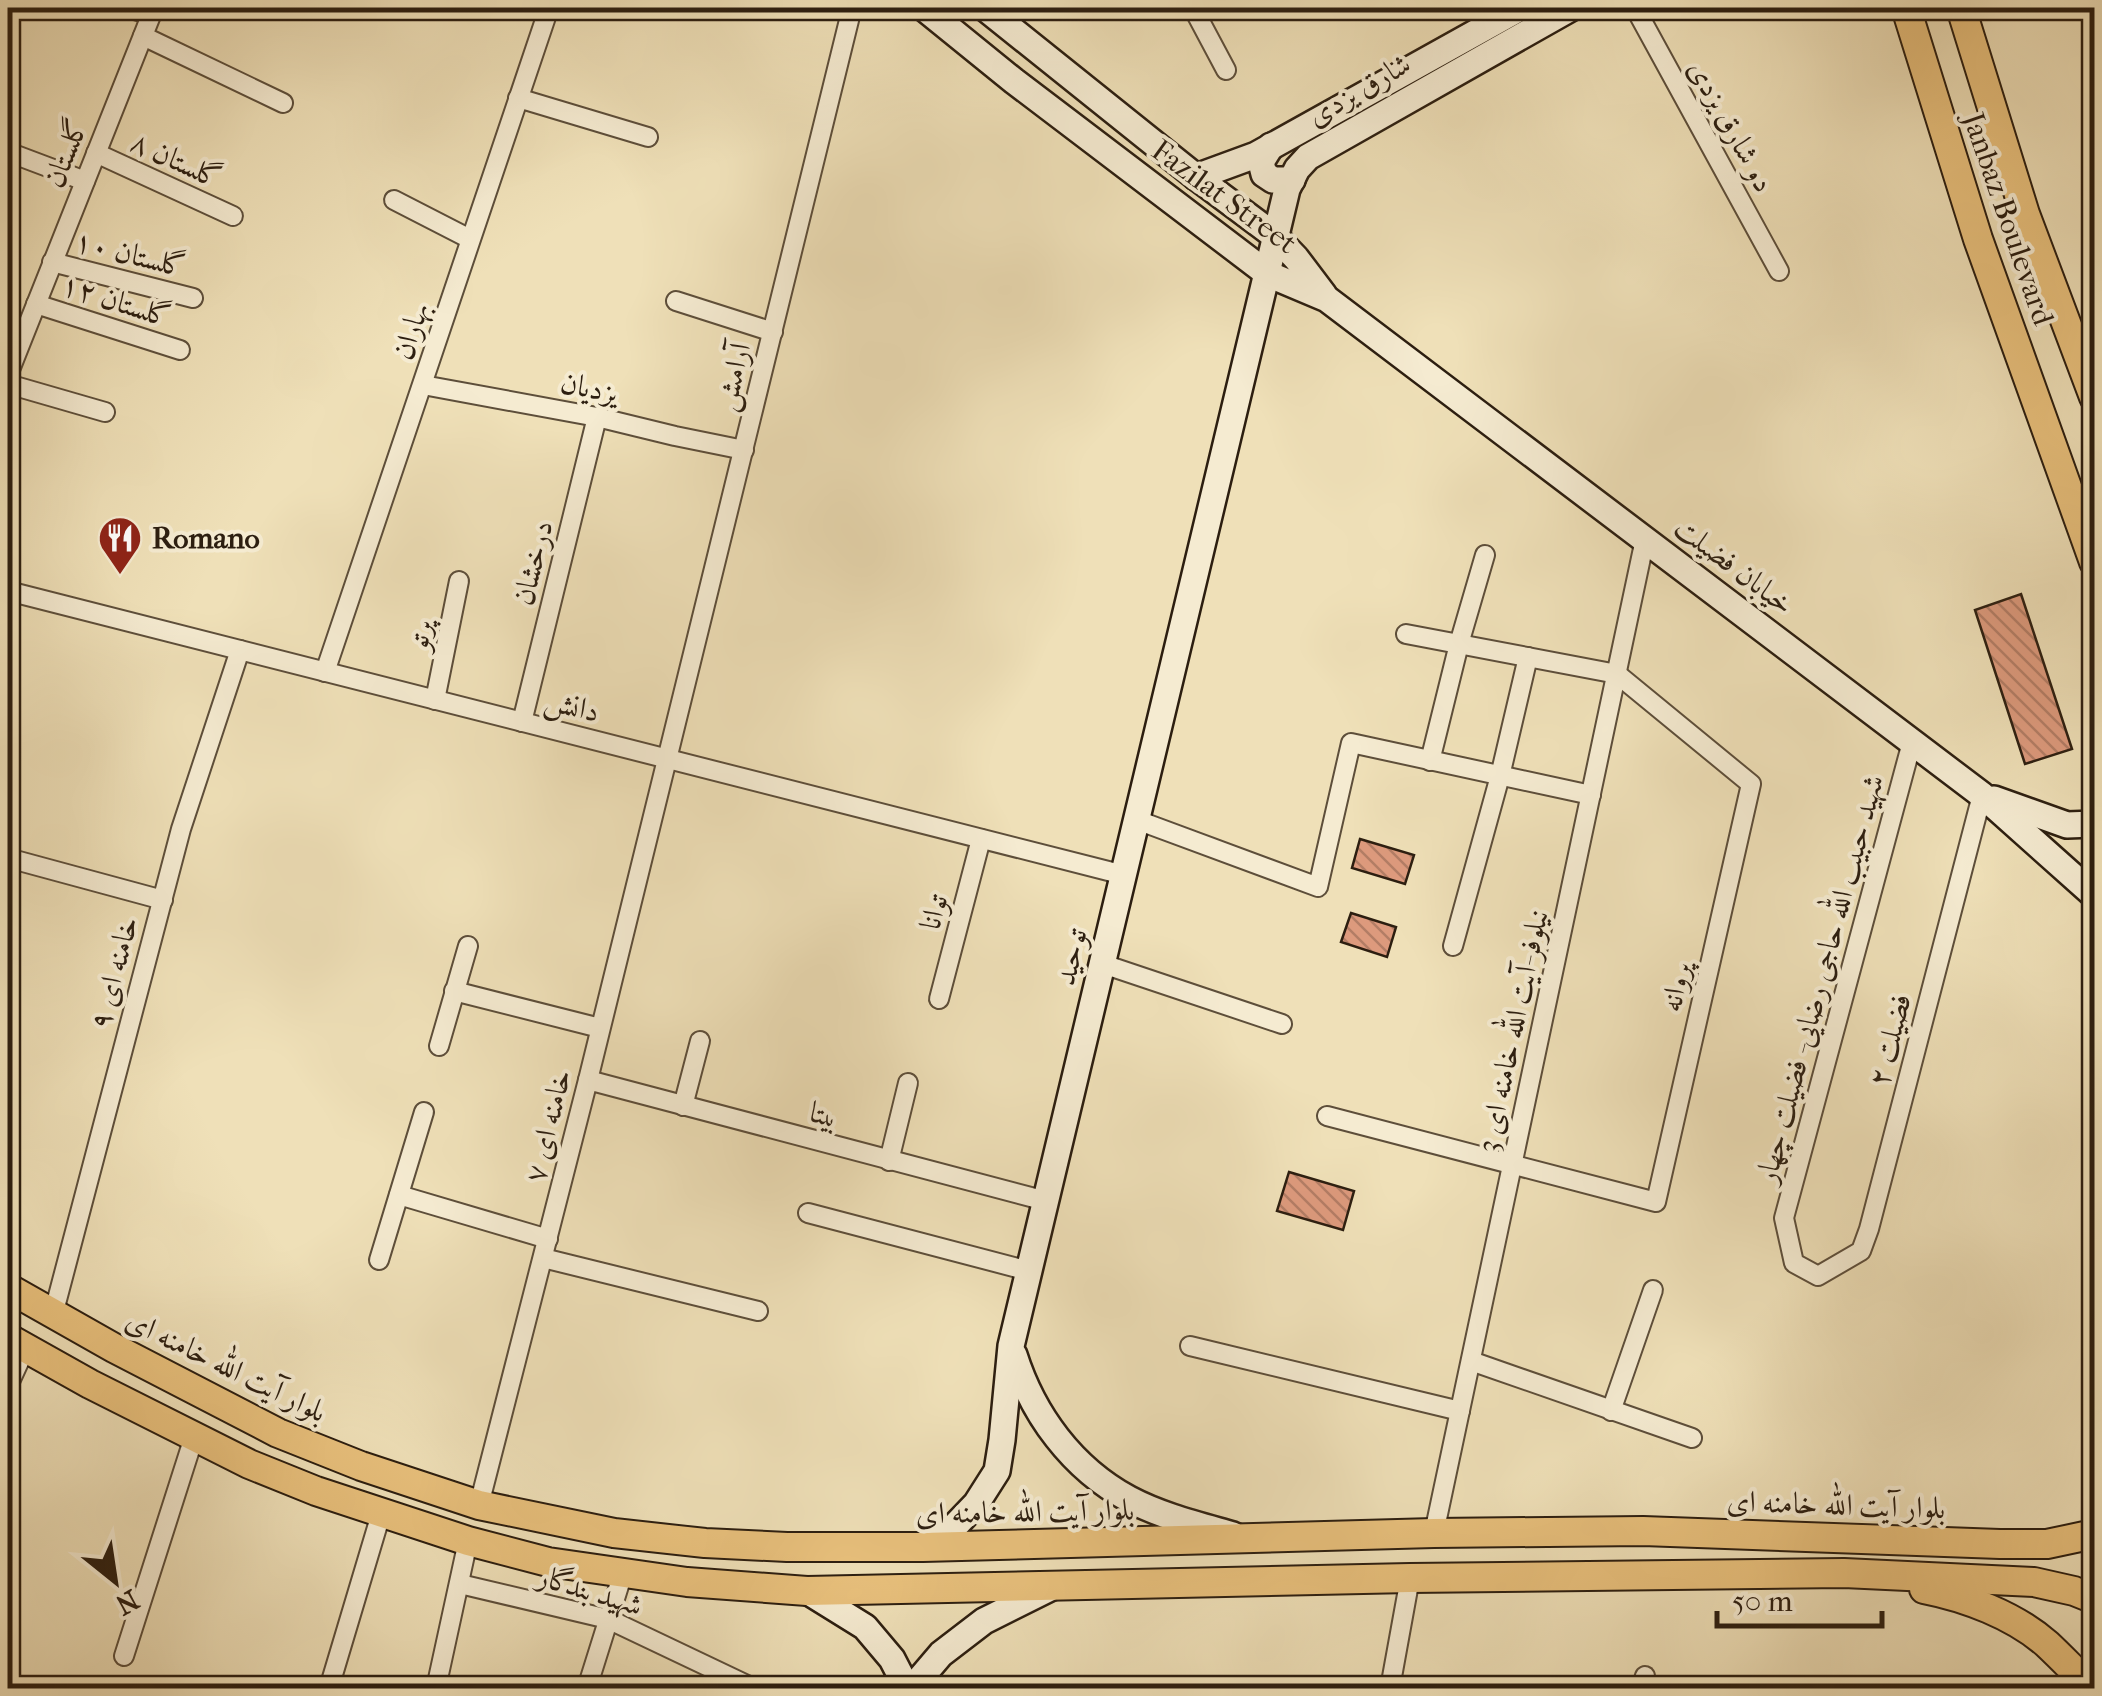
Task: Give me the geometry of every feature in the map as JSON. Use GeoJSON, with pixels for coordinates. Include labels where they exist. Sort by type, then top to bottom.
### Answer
{"type":"FeatureCollection","features":[{"type":"Feature","properties":{"kind":"main road","name":"Fazilat Street"},"geometry":{"type":"LineString","coordinates":[[924,8],[1014,82],[1268,274],[1327,299]]}},
{"type":"Feature","properties":{"kind":"main road","name":"Fazilat Street"},"geometry":{"type":"LineString","coordinates":[[985,8],[1274,236],[1327,299]]}},
{"type":"Feature","properties":{"kind":"main road","name":"شارق یزدی"},"geometry":{"type":"LineString","coordinates":[[1268,274],[1287,189],[1308,157],[1521,14],[1571,8]]}},
{"type":"Feature","properties":{"kind":"main road","name":"Janbaz Boulevard"},"geometry":{"type":"LineString","coordinates":[[1906,8],[1978,240],[2094,562]]}},
{"type":"Feature","properties":{"kind":"main road","name":"Janbaz Boulevard"},"geometry":{"type":"LineString","coordinates":[[1961,8],[2025,214],[2094,397]]}},
{"type":"Feature","properties":{"kind":"main road"},"geometry":{"type":"LineString","coordinates":[[1196,177],[1256,155],[1521,14]]}},
{"type":"Feature","properties":{"kind":"main road"},"geometry":{"type":"LineString","coordinates":[[1271,146],[1261,162],[1264,174],[1282,182],[1292,180]]}},
{"type":"Feature","properties":{"kind":"main road","name":"توحید"},"geometry":{"type":"LineString","coordinates":[[924,1547],[952,1529],[976,1504],[997,1471],[1011,1346],[1268,274]]}},
{"type":"Feature","properties":{"kind":"main road","name":"خیابان فضیلت"},"geometry":{"type":"LineString","coordinates":[[1327,299],[1982,795],[2094,895]]}},
{"type":"Feature","properties":{"kind":"main road"},"geometry":{"type":"LineString","coordinates":[[1982,795],[2067,825],[2094,824]]}},
{"type":"Feature","properties":{"kind":"main road","name":"بلوار آیت الله خامنه ای"},"geometry":{"type":"LineString","coordinates":[[8,1288],[278,1433],[361,1466],[479,1506],[614,1532],[705,1543],[924,1547],[1644,1531],[2000,1544],[2047,1544],[2091,1538]]}},
{"type":"Feature","properties":{"kind":"main road"},"geometry":{"type":"LineString","coordinates":[[16,1344],[249,1464],[381,1514],[548,1562],[687,1582],[806,1591],[1410,1578],[1844,1574],[2034,1582],[2088,1594]]}},
{"type":"Feature","properties":{"kind":"main road"},"geometry":{"type":"LineString","coordinates":[[1011,1346],[1037,1410],[1094,1478],[1130,1500],[1164,1514],[1242,1538]]}},
{"type":"Feature","properties":{"kind":"main road"},"geometry":{"type":"LineString","coordinates":[[1844,1574],[1957,1595],[2002,1615],[2043,1640],[2092,1688]]}},
{"type":"Feature","properties":{"kind":"main road"},"geometry":{"type":"LineString","coordinates":[[806,1591],[865,1627],[892,1658],[910,1688],[940,1654],[984,1621],[1054,1586]]}},
{"type":"Feature","properties":{"kind":"street"},"geometry":{"type":"LineString","coordinates":[[128,8],[153,12]]}},
{"type":"Feature","properties":{"kind":"street","name":"بهاران"},"geometry":{"type":"LineString","coordinates":[[325,672],[549,8]]}},
{"type":"Feature","properties":{"kind":"street","name":"آرامش"},"geometry":{"type":"LineString","coordinates":[[666,759],[852,8]]}},
{"type":"Feature","properties":{"kind":"street"},"geometry":{"type":"LineString","coordinates":[[1193,8],[1226,70]]}},
{"type":"Feature","properties":{"kind":"street","name":"دو شارق یزدی"},"geometry":{"type":"LineString","coordinates":[[1635,8],[1778,271]]}},
{"type":"Feature","properties":{"kind":"street","name":"گلستان"},"geometry":{"type":"LineString","coordinates":[[8,376],[16,333],[36,304],[153,12]]}},
{"type":"Feature","properties":{"kind":"street"},"geometry":{"type":"LineString","coordinates":[[143,36],[283,103]]}},
{"type":"Feature","properties":{"kind":"street"},"geometry":{"type":"LineString","coordinates":[[518,98],[648,138]]}},
{"type":"Feature","properties":{"kind":"street"},"geometry":{"type":"LineString","coordinates":[[8,152],[85,181]]}},
{"type":"Feature","properties":{"kind":"street","name":"گلستان ۸"},"geometry":{"type":"LineString","coordinates":[[96,153],[233,216]]}},
{"type":"Feature","properties":{"kind":"street"},"geometry":{"type":"LineString","coordinates":[[394,200],[470,239]]}},
{"type":"Feature","properties":{"kind":"street","name":"گلستان ۱۰"},"geometry":{"type":"LineString","coordinates":[[52,262],[193,298]]}},
{"type":"Feature","properties":{"kind":"street"},"geometry":{"type":"LineString","coordinates":[[676,301],[773,332]]}},
{"type":"Feature","properties":{"kind":"street","name":"گلستان ۱۲"},"geometry":{"type":"LineString","coordinates":[[36,304],[180,350]]}},
{"type":"Feature","properties":{"kind":"street"},"geometry":{"type":"LineString","coordinates":[[8,384],[105,412]]}},
{"type":"Feature","properties":{"kind":"street","name":"یزدیان"},"geometry":{"type":"LineString","coordinates":[[423,385],[597,417],[744,450]]}},
{"type":"Feature","properties":{"kind":"street","name":"درخشان"},"geometry":{"type":"LineString","coordinates":[[522,722],[597,417]]}},
{"type":"Feature","properties":{"kind":"street","name":"نیلوفر-آیت الله خامنه ای 3"},"geometry":{"type":"LineString","coordinates":[[1434,1534],[1645,540]]}},
{"type":"Feature","properties":{"kind":"street"},"geometry":{"type":"LineString","coordinates":[[1430,761],[1485,555]]}},
{"type":"Feature","properties":{"kind":"street","name":"پرتو"},"geometry":{"type":"LineString","coordinates":[[436,700],[460,581]]}},
{"type":"Feature","properties":{"kind":"street","name":"دانش"},"geometry":{"type":"LineString","coordinates":[[8,591],[1124,875]]}},
{"type":"Feature","properties":{"kind":"street"},"geometry":{"type":"LineString","coordinates":[[1406,634],[1617,674]]}},
{"type":"Feature","properties":{"kind":"street","name":"خامنه ای ۹"},"geometry":{"type":"LineString","coordinates":[[53,1314],[182,829],[240,650]]}},
{"type":"Feature","properties":{"kind":"street"},"geometry":{"type":"LineString","coordinates":[[1453,946],[1528,657]]}},
{"type":"Feature","properties":{"kind":"street","name":"پروانه"},"geometry":{"type":"LineString","coordinates":[[1512,1166],[1656,1202],[1751,784],[1617,674]]}},
{"type":"Feature","properties":{"kind":"street","name":"شهید حبیب الله حاجی رضایی- فضیلت چهار"},"geometry":{"type":"LineString","coordinates":[[1818,1276],[1794,1263],[1784,1218],[1912,742]]}},
{"type":"Feature","properties":{"kind":"street"},"geometry":{"type":"LineString","coordinates":[[1137,820],[1318,888],[1351,743],[1591,794]]}},
{"type":"Feature","properties":{"kind":"street","name":"خامنه ای ۷"},"geometry":{"type":"LineString","coordinates":[[479,1506],[666,759]]}},
{"type":"Feature","properties":{"kind":"street","name":"فضیلت ۲"},"geometry":{"type":"LineString","coordinates":[[1818,1276],[1861,1251],[1870,1228],[1982,795]]}},
{"type":"Feature","properties":{"kind":"street","name":"توانا"},"geometry":{"type":"LineString","coordinates":[[939,999],[981,839]]}},
{"type":"Feature","properties":{"kind":"street"},"geometry":{"type":"LineString","coordinates":[[8,858],[163,900]]}},
{"type":"Feature","properties":{"kind":"street"},"geometry":{"type":"LineString","coordinates":[[439,1046],[468,946]]}},
{"type":"Feature","properties":{"kind":"street"},"geometry":{"type":"LineString","coordinates":[[1102,964],[1282,1024]]}},
{"type":"Feature","properties":{"kind":"street"},"geometry":{"type":"LineString","coordinates":[[454,990],[600,1028]]}},
{"type":"Feature","properties":{"kind":"street"},"geometry":{"type":"LineString","coordinates":[[684,1106],[700,1041]]}},
{"type":"Feature","properties":{"kind":"street","name":"بیتا"},"geometry":{"type":"LineString","coordinates":[[588,1080],[1046,1202]]}},
{"type":"Feature","properties":{"kind":"street"},"geometry":{"type":"LineString","coordinates":[[889,1161],[908,1083]]}},
{"type":"Feature","properties":{"kind":"street"},"geometry":{"type":"LineString","coordinates":[[379,1260],[424,1112]]}},
{"type":"Feature","properties":{"kind":"street"},"geometry":{"type":"LineString","coordinates":[[1327,1116],[1512,1166]]}},
{"type":"Feature","properties":{"kind":"street"},"geometry":{"type":"LineString","coordinates":[[400,1195],[546,1249],[758,1311]]}},
{"type":"Feature","properties":{"kind":"street"},"geometry":{"type":"LineString","coordinates":[[808,1212],[1029,1271]]}},
{"type":"Feature","properties":{"kind":"street"},"geometry":{"type":"LineString","coordinates":[[1611,1410],[1653,1290]]}},
{"type":"Feature","properties":{"kind":"street"},"geometry":{"type":"LineString","coordinates":[[8,1386],[16,1344]]}},
{"type":"Feature","properties":{"kind":"street"},"geometry":{"type":"LineString","coordinates":[[1190,1346],[1460,1411]]}},
{"type":"Feature","properties":{"kind":"street"},"geometry":{"type":"LineString","coordinates":[[1471,1361],[1692,1438]]}},
{"type":"Feature","properties":{"kind":"street"},"geometry":{"type":"LineString","coordinates":[[124,1656],[194,1437]]}},
{"type":"Feature","properties":{"kind":"street"},"geometry":{"type":"LineString","coordinates":[[329,1688],[381,1514]]}},
{"type":"Feature","properties":{"kind":"street"},"geometry":{"type":"LineString","coordinates":[[436,1688],[468,1541]]}},
{"type":"Feature","properties":{"kind":"street"},"geometry":{"type":"LineString","coordinates":[[588,1688],[623,1573]]}},
{"type":"Feature","properties":{"kind":"street"},"geometry":{"type":"LineString","coordinates":[[1390,1688],[1410,1578]]}},
{"type":"Feature","properties":{"kind":"street","name":"شهید بندگار"},"geometry":{"type":"LineString","coordinates":[[460,1584],[608,1619],[744,1687]]}},
{"type":"Feature","properties":{"kind":"building"},"geometry":{"type":"Polygon","coordinates":[[[2021,594],[2072,749],[2025,764],[1975,610],[2021,594]]]}},
{"type":"Feature","properties":{"kind":"building"},"geometry":{"type":"Polygon","coordinates":[[[1360,839],[1414,855],[1405,884],[1352,868],[1360,839]]]}},
{"type":"Feature","properties":{"kind":"building"},"geometry":{"type":"Polygon","coordinates":[[[1351,913],[1396,927],[1387,957],[1341,942],[1351,913]]]}},
{"type":"Feature","properties":{"kind":"building"},"geometry":{"type":"Polygon","coordinates":[[[1289,1172],[1354,1191],[1343,1230],[1277,1211],[1289,1172]]]}},
{"type":"Feature","properties":{"kind":"place","name":"Romano"},"geometry":{"type":"Point","coordinates":[120,576]}}]}
